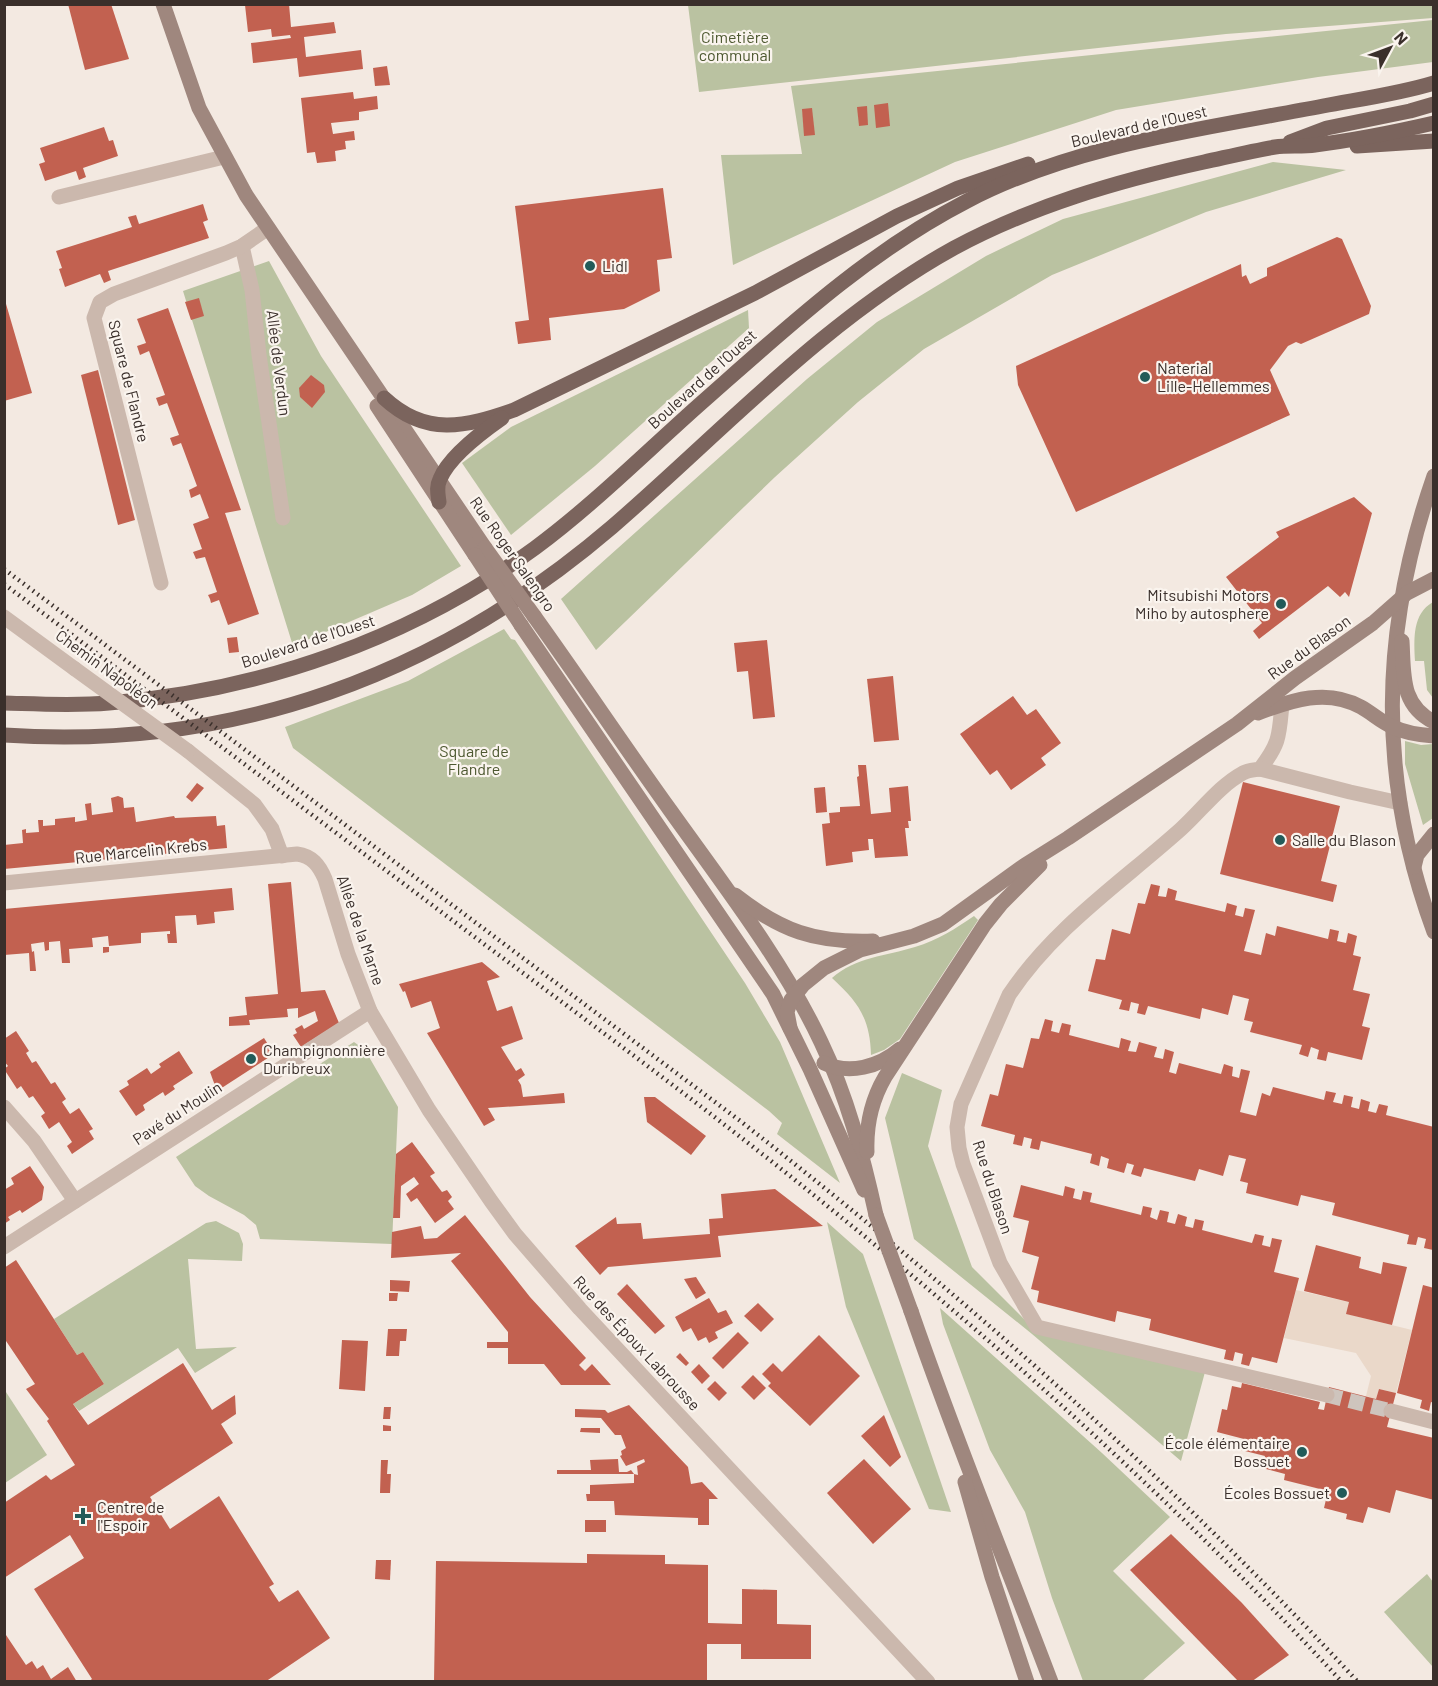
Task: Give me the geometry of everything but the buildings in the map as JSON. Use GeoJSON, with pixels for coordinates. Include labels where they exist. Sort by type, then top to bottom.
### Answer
{"type":"FeatureCollection","features":[{"type":"Feature","properties":{"kind":"main road","name":"Rue Roger Salengro"},"geometry":{"type":"LineString","coordinates":[[163,4],[199,108],[246,195],[439,480],[480,551],[528,621],[721,881]]}},
{"type":"Feature","properties":{"kind":"main road","name":"Boulevard de l'Ouest"},"geometry":{"type":"LineString","coordinates":[[4,703],[104,704],[214,688],[284,671],[338,653],[411,623],[487,580],[536,547],[602,492],[812,306],[897,242],[932,220],[993,188],[1088,154],[1214,127],[1400,92],[1434,83]]}},
{"type":"Feature","properties":{"kind":"main road"},"geometry":{"type":"LineString","coordinates":[[4,735],[46,738],[95,737],[203,727],[301,702],[397,665],[463,632],[553,574],[612,526],[851,315],[954,249],[1024,215],[1107,185],[1276,147],[1327,128],[1434,104]]}},
{"type":"Feature","properties":{"kind":"main road"},"geometry":{"type":"LineString","coordinates":[[1312,145],[1434,123]]}},
{"type":"Feature","properties":{"kind":"main road"},"geometry":{"type":"LineString","coordinates":[[1276,147],[1382,145],[1434,141]]}},
{"type":"Feature","properties":{"kind":"main road"},"geometry":{"type":"LineString","coordinates":[[384,398],[406,415],[432,424],[461,425],[514,410],[745,298],[897,216],[928,202],[967,185],[1033,163],[1088,154]]}},
{"type":"Feature","properties":{"kind":"main road","name":"Rue Roger Salengro"},"geometry":{"type":"LineString","coordinates":[[279,244],[345,356],[440,502],[480,551]]}},
{"type":"Feature","properties":{"kind":"main road"},"geometry":{"type":"LineString","coordinates":[[440,502],[437,491],[439,480],[447,467],[477,438],[514,410]]}},
{"type":"Feature","properties":{"kind":"main road"},"geometry":{"type":"LineString","coordinates":[[1434,476],[1416,528],[1401,599],[1392,665],[1391,727],[1401,803],[1414,869],[1434,932]]}},
{"type":"Feature","properties":{"kind":"main road","name":"Rue du Blason"},"geometry":{"type":"LineString","coordinates":[[796,994],[824,968],[838,960],[860,950],[914,936],[943,924],[1039,856],[1237,724],[1295,678],[1367,627],[1417,586],[1434,579]]}},
{"type":"Feature","properties":{"kind":"main road"},"geometry":{"type":"LineString","coordinates":[[1401,599],[1407,694],[1416,711],[1434,722]]}},
{"type":"Feature","properties":{"kind":"main road","name":"Rue Roger Salengro"},"geometry":{"type":"LineString","coordinates":[[528,621],[648,812],[772,994],[794,1035]]}},
{"type":"Feature","properties":{"kind":"main road","name":"Rue du Blason"},"geometry":{"type":"LineString","coordinates":[[1237,724],[1282,704],[1307,698],[1335,698],[1360,706],[1391,727]]}},
{"type":"Feature","properties":{"kind":"main road"},"geometry":{"type":"LineString","coordinates":[[1391,727],[1434,736]]}},
{"type":"Feature","properties":{"kind":"main road"},"geometry":{"type":"LineString","coordinates":[[1434,834],[1417,855],[1414,869],[1434,913]]}},
{"type":"Feature","properties":{"kind":"main road","name":"Rue du Blason"},"geometry":{"type":"LineString","coordinates":[[869,1182],[866,1137],[871,1107],[880,1085],[992,914],[1029,874],[1068,838]]}},
{"type":"Feature","properties":{"kind":"main road"},"geometry":{"type":"LineString","coordinates":[[721,881],[796,994],[821,1042],[858,1140],[876,1215]]}},
{"type":"Feature","properties":{"kind":"main road","name":"Rue du Blason"},"geometry":{"type":"LineString","coordinates":[[721,881],[736,896],[756,910],[804,935],[836,941],[891,941]]}},
{"type":"Feature","properties":{"kind":"main road"},"geometry":{"type":"LineString","coordinates":[[796,994],[787,1012],[794,1035],[847,1156],[876,1215],[943,1404],[1051,1682]]}},
{"type":"Feature","properties":{"kind":"main road"},"geometry":{"type":"LineString","coordinates":[[794,1035],[812,1055],[831,1066]]}},
{"type":"Feature","properties":{"kind":"main road","name":"Rue du Blason"},"geometry":{"type":"LineString","coordinates":[[831,1066],[852,1068],[874,1064],[894,1054],[910,1038]]}},
{"type":"Feature","properties":{"kind":"main road"},"geometry":{"type":"LineString","coordinates":[[943,1404],[981,1542],[1027,1682]]}},
{"type":"Feature","properties":{"kind":"street"},"geometry":{"type":"LineString","coordinates":[[59,197],[224,157]]}},
{"type":"Feature","properties":{"kind":"street"},"geometry":{"type":"LineString","coordinates":[[242,246],[268,228]]}},
{"type":"Feature","properties":{"kind":"street","name":"Allée de Verdun"},"geometry":{"type":"LineString","coordinates":[[242,246],[252,290],[259,355],[283,518]]}},
{"type":"Feature","properties":{"kind":"street","name":"Square de Flandre"},"geometry":{"type":"LineString","coordinates":[[161,583],[94,318],[100,302],[114,294],[213,259],[242,246]]}},
{"type":"Feature","properties":{"kind":"street","name":"Chemin Napoléon"},"geometry":{"type":"LineString","coordinates":[[4,617],[188,751],[254,804],[272,829],[282,856]]}},
{"type":"Feature","properties":{"kind":"street","name":"Rue du Blason"},"geometry":{"type":"LineString","coordinates":[[1282,704],[1278,741],[1274,751],[1260,769],[1245,771],[1227,785],[1179,831],[1089,907],[1030,966],[1009,994],[961,1104],[957,1128],[963,1164],[1000,1263],[1037,1327],[1328,1395]]}},
{"type":"Feature","properties":{"kind":"street"},"geometry":{"type":"LineString","coordinates":[[1260,769],[1401,803]]}},
{"type":"Feature","properties":{"kind":"street","name":"Rue Marcelin Krebs"},"geometry":{"type":"LineString","coordinates":[[4,883],[282,856]]}},
{"type":"Feature","properties":{"kind":"street","name":"Allée de la Marne"},"geometry":{"type":"LineString","coordinates":[[282,856],[306,856],[321,869],[348,954],[370,1011]]}},
{"type":"Feature","properties":{"kind":"street","name":"Pavé du Moulin"},"geometry":{"type":"LineString","coordinates":[[4,1247],[370,1011]]}},
{"type":"Feature","properties":{"kind":"street","name":"Rue des Époux Labrousse"},"geometry":{"type":"LineString","coordinates":[[370,1011],[460,1158],[528,1249],[580,1310],[930,1682]]}},
{"type":"Feature","properties":{"kind":"street"},"geometry":{"type":"LineString","coordinates":[[4,1107],[34,1141],[75,1201]]}},
{"type":"Feature","properties":{"kind":"street"},"geometry":{"type":"LineString","coordinates":[[1391,1412],[1434,1422]]}},
{"type":"Feature","properties":{"kind":"street"},"geometry":{"type":"LineString","coordinates":[[1016,1649],[1019,1668],[1017,1682]]}},
{"type":"Feature","properties":{"kind":"green space","name":"Cimetière communal"},"geometry":{"type":"Polygon","coordinates":[[[1433,4],[1433,18],[1226,34],[699,92],[688,5],[1433,4]]]}},
{"type":"Feature","properties":{"kind":"green space"},"geometry":{"type":"Polygon","coordinates":[[[1433,20],[1433,62],[1318,77],[1116,110],[955,162],[733,265],[721,155],[802,154],[791,86],[1433,20]]]}},
{"type":"Feature","properties":{"kind":"green space"},"geometry":{"type":"Polygon","coordinates":[[[1273,162],[1346,170],[1206,212],[1052,275],[924,349],[858,402],[775,477],[596,650],[561,599],[807,379],[877,322],[986,256],[1063,219],[1273,162]]]}},
{"type":"Feature","properties":{"kind":"green space"},"geometry":{"type":"Polygon","coordinates":[[[269,261],[321,356],[461,566],[412,595],[293,646],[183,291],[269,261]]]}},
{"type":"Feature","properties":{"kind":"green space"},"geometry":{"type":"Polygon","coordinates":[[[748,310],[749,328],[595,466],[511,535],[462,463],[511,427],[748,310]]]}},
{"type":"Feature","properties":{"kind":"green space"},"geometry":{"type":"Polygon","coordinates":[[[1433,602],[1433,698],[1427,690],[1424,661],[1415,661],[1414,644],[1421,613],[1433,602]]]}},
{"type":"Feature","properties":{"kind":"green space","name":"Square de Flandre"},"geometry":{"type":"Polygon","coordinates":[[[504,629],[511,639],[515,640],[745,983],[780,1042],[840,1183],[777,1134],[782,1123],[769,1111],[293,748],[285,727],[408,681],[504,629]]]}},
{"type":"Feature","properties":{"kind":"green space"},"geometry":{"type":"Polygon","coordinates":[[[1405,741],[1421,745],[1433,744],[1433,818],[1423,825],[1405,764],[1405,741]]]}},
{"type":"Feature","properties":{"kind":"green space"},"geometry":{"type":"Polygon","coordinates":[[[974,916],[978,920],[900,1039],[884,1050],[871,1055],[868,1031],[861,1012],[856,1003],[832,978],[861,961],[931,941],[974,916]]]}},
{"type":"Feature","properties":{"kind":"green space"},"geometry":{"type":"Polygon","coordinates":[[[354,1042],[365,1050],[398,1107],[392,1244],[260,1239],[256,1225],[244,1215],[195,1186],[176,1157],[354,1042]]]}},
{"type":"Feature","properties":{"kind":"green space"},"geometry":{"type":"Polygon","coordinates":[[[902,1073],[942,1090],[928,1146],[972,1267],[1035,1330],[1205,1372],[1181,1461],[1032,1334],[914,1239],[885,1118],[902,1073]]]}},
{"type":"Feature","properties":{"kind":"green space"},"geometry":{"type":"Polygon","coordinates":[[[216,1221],[239,1233],[243,1244],[242,1261],[188,1259],[196,1349],[237,1347],[195,1373],[178,1348],[79,1411],[73,1404],[104,1384],[83,1352],[77,1355],[54,1319],[206,1223],[216,1221]]]}},
{"type":"Feature","properties":{"kind":"green space"},"geometry":{"type":"Polygon","coordinates":[[[827,1222],[863,1254],[951,1512],[929,1509],[846,1307],[827,1222]]]}},
{"type":"Feature","properties":{"kind":"green space"},"geometry":{"type":"Polygon","coordinates":[[[940,1308],[1170,1517],[1113,1571],[1185,1643],[1142,1681],[1083,1681],[1052,1598],[1025,1512],[990,1450],[943,1324],[940,1308]]]}},
{"type":"Feature","properties":{"kind":"green space"},"geometry":{"type":"Polygon","coordinates":[[[4,1389],[47,1455],[5,1483],[4,1483],[4,1389]]]}},
{"type":"Feature","properties":{"kind":"green space"},"geometry":{"type":"Polygon","coordinates":[[[1427,1574],[1433,1582],[1433,1667],[1384,1612],[1427,1574]]]}},
{"type":"Feature","properties":{"kind":"shaded area"},"geometry":{"type":"Polygon","coordinates":[[[1296,1290],[1349,1302],[1347,1314],[1412,1330],[1396,1393],[1379,1389],[1376,1399],[1366,1396],[1371,1376],[1356,1353],[1284,1338],[1296,1290]]]}},
{"type":"Feature","properties":{"kind":"tunnel"},"geometry":{"type":"LineString","coordinates":[[1327,1395],[1391,1411]]}},
{"type":"Feature","properties":{"kind":"railway"},"geometry":{"type":"LineString","coordinates":[[4,569],[739,1120],[902,1251],[1060,1388],[1137,1459],[1212,1531],[1358,1682]]}},
{"type":"Feature","properties":{"kind":"railway"},"geometry":{"type":"LineString","coordinates":[[4,584],[695,1102],[898,1264],[1031,1378],[1159,1496],[1221,1556],[1342,1682]]}},
{"type":"Feature","properties":{"kind":"place","name":"Lidl"},"geometry":{"type":"Point","coordinates":[590,266]}},
{"type":"Feature","properties":{"kind":"place","name":"Naterial Lille-Hellemmes"},"geometry":{"type":"Point","coordinates":[1145,377]}},
{"type":"Feature","properties":{"kind":"place","name":"Mitsubishi Motors Miho by autosphere"},"geometry":{"type":"Point","coordinates":[1281,604]}},
{"type":"Feature","properties":{"kind":"place","name":"Salle du Blason"},"geometry":{"type":"Point","coordinates":[1280,840]}},
{"type":"Feature","properties":{"kind":"place","name":"Champignonnière Duribreux"},"geometry":{"type":"Point","coordinates":[251,1059]}},
{"type":"Feature","properties":{"kind":"place","name":"École élémentaire Bossuet"},"geometry":{"type":"Point","coordinates":[1302,1452]}},
{"type":"Feature","properties":{"kind":"place","name":"Écoles Bossuet"},"geometry":{"type":"Point","coordinates":[1342,1493]}},
{"type":"Feature","properties":{"kind":"place","name":"Centre de l'Espoir"},"geometry":{"type":"Point","coordinates":[83,1516]}}]}
